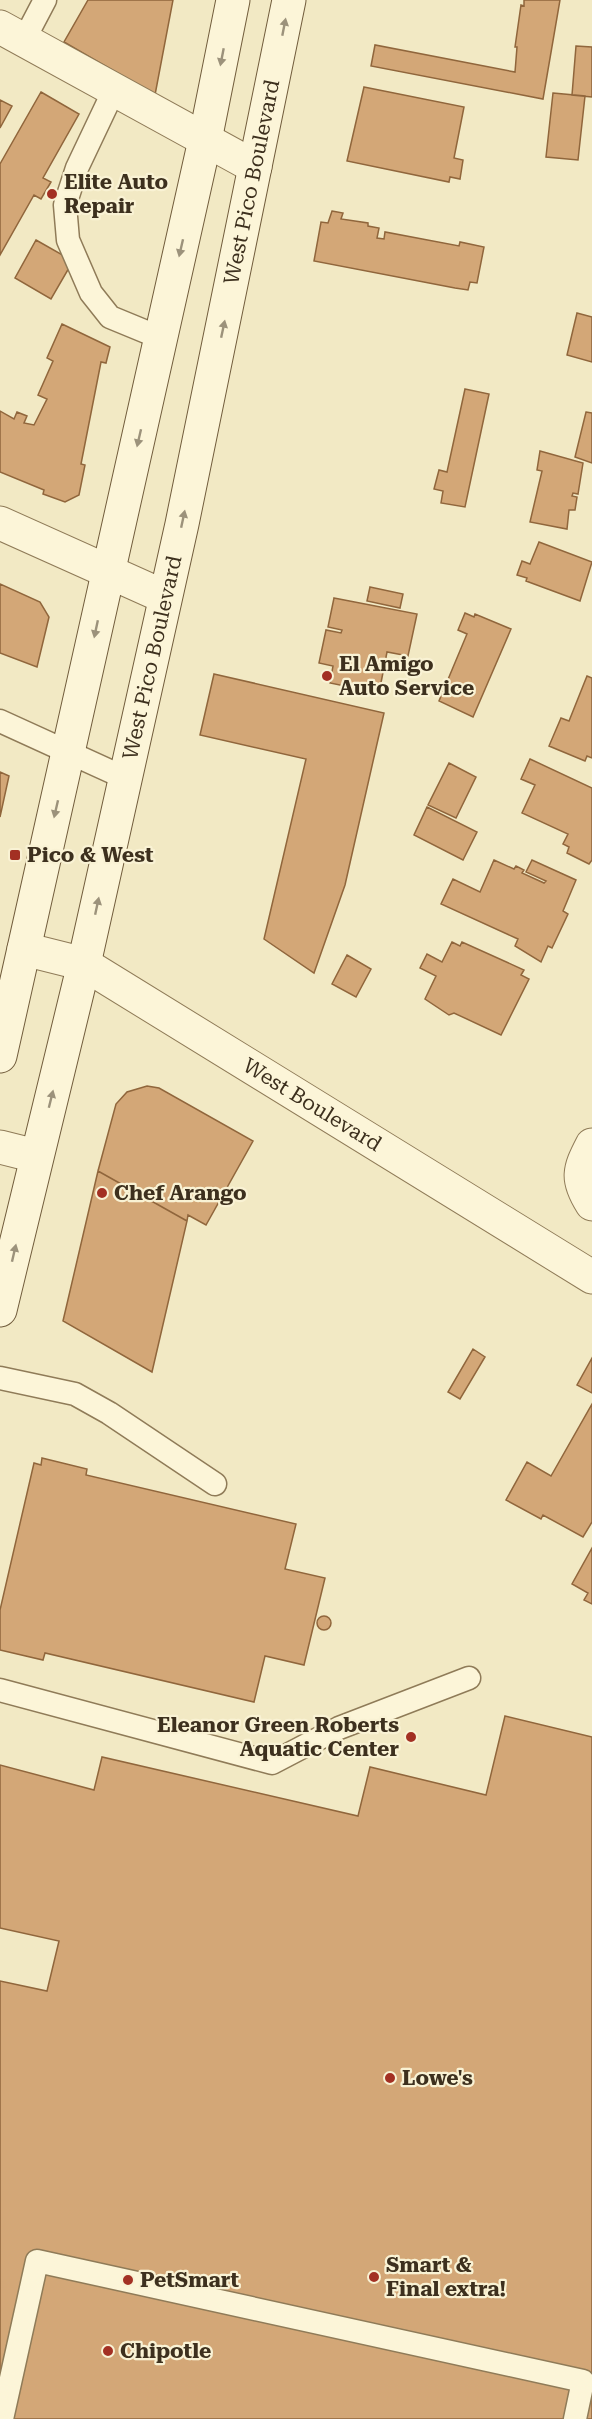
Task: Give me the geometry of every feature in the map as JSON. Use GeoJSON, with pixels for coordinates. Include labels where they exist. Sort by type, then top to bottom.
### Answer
{"type":"FeatureCollection","features":[{"type":"Feature","properties":{"kind":"main road"},"geometry":{"type":"LineString","coordinates":[[0,1056],[205,140],[233,0]]}},
{"type":"Feature","properties":{"kind":"main road","name":"West Pico Boulevard"},"geometry":{"type":"LineString","coordinates":[[0,1310],[84,964],[185,513],[289,0]]}},
{"type":"Feature","properties":{"kind":"main road"},"geometry":{"type":"LineString","coordinates":[[12,33],[255,167]]}},
{"type":"Feature","properties":{"kind":"main road"},"geometry":{"type":"LineString","coordinates":[[0,523],[165,597]]}},
{"type":"Feature","properties":{"kind":"main road","name":"West Boulevard"},"geometry":{"type":"LineString","coordinates":[[24,949],[84,964],[592,1277]]}},
{"type":"Feature","properties":{"kind":"main road"},"geometry":{"type":"LineString","coordinates":[[586,1195],[583,1163],[592,1145]]}},
{"type":"Feature","properties":{"kind":"main road"},"geometry":{"type":"LineString","coordinates":[[0,1147],[36,1156]]}},
{"type":"Feature","properties":{"kind":"lane"},"geometry":{"type":"LineString","coordinates":[[12,33],[45,0]]}},
{"type":"Feature","properties":{"kind":"lane"},"geometry":{"type":"LineString","coordinates":[[114,90],[77,168],[64,205],[68,240],[91,293],[110,316],[161,338]]}},
{"type":"Feature","properties":{"kind":"lane"},"geometry":{"type":"LineString","coordinates":[[0,721],[125,778]]}},
{"type":"Feature","properties":{"kind":"lane"},"geometry":{"type":"LineString","coordinates":[[0,1378],[75,1394],[109,1413],[215,1484]]}},
{"type":"Feature","properties":{"kind":"lane"},"geometry":{"type":"LineString","coordinates":[[0,1690],[272,1763],[339,1728],[469,1678]]}},
{"type":"Feature","properties":{"kind":"lane"},"geometry":{"type":"LineString","coordinates":[[2,2419],[37,2261],[583,2381],[575,2419]]}},
{"type":"Feature","properties":{"kind":"building"},"geometry":{"type":"Polygon","coordinates":[[[88,0],[173,0],[155,95],[64,42],[88,0]]]}},
{"type":"Feature","properties":{"kind":"building"},"geometry":{"type":"Polygon","coordinates":[[[524,0],[560,0],[543,99],[371,66],[375,45],[515,72],[517,47],[515,47],[521,5],[524,6],[524,0]]]}},
{"type":"Feature","properties":{"kind":"building"},"geometry":{"type":"Polygon","coordinates":[[[576,46],[592,47],[592,97],[572,95],[576,46]]]}},
{"type":"Feature","properties":{"kind":"building"},"geometry":{"type":"Polygon","coordinates":[[[364,87],[464,107],[454,158],[463,160],[460,179],[450,177],[449,182],[347,161],[364,87]]]}},
{"type":"Feature","properties":{"kind":"building"},"geometry":{"type":"Polygon","coordinates":[[[41,92],[79,114],[43,178],[51,182],[41,199],[34,195],[0,255],[0,164],[41,92]]]}},
{"type":"Feature","properties":{"kind":"building"},"geometry":{"type":"Polygon","coordinates":[[[553,93],[585,96],[578,160],[546,157],[553,93]]]}},
{"type":"Feature","properties":{"kind":"building"},"geometry":{"type":"Polygon","coordinates":[[[0,100],[12,106],[0,128],[0,100]]]}},
{"type":"Feature","properties":{"kind":"building"},"geometry":{"type":"Polygon","coordinates":[[[332,211],[343,213],[341,219],[368,223],[368,226],[379,228],[377,238],[384,239],[385,232],[459,246],[460,242],[484,247],[477,283],[470,282],[468,290],[314,261],[321,222],[328,223],[332,211]]]}},
{"type":"Feature","properties":{"kind":"building"},"geometry":{"type":"Polygon","coordinates":[[[36,240],[73,261],[51,299],[15,278],[36,240]]]}},
{"type":"Feature","properties":{"kind":"building"},"geometry":{"type":"Polygon","coordinates":[[[577,313],[592,317],[592,362],[567,355],[577,313]]]}},
{"type":"Feature","properties":{"kind":"building"},"geometry":{"type":"Polygon","coordinates":[[[62,324],[110,347],[106,363],[101,362],[81,464],[85,465],[79,495],[65,502],[43,494],[44,490],[0,472],[0,411],[14,419],[17,412],[27,416],[24,423],[34,425],[47,399],[38,395],[53,361],[47,358],[62,324]]]}},
{"type":"Feature","properties":{"kind":"building"},"geometry":{"type":"Polygon","coordinates":[[[465,389],[489,394],[465,507],[441,503],[443,491],[434,489],[439,470],[447,472],[465,389]]]}},
{"type":"Feature","properties":{"kind":"building"},"geometry":{"type":"Polygon","coordinates":[[[586,412],[592,413],[592,463],[575,457],[586,412]]]}},
{"type":"Feature","properties":{"kind":"building"},"geometry":{"type":"Polygon","coordinates":[[[540,451],[583,463],[578,494],[573,493],[572,496],[577,497],[575,510],[569,510],[567,529],[530,522],[542,471],[537,470],[540,451]]]}},
{"type":"Feature","properties":{"kind":"building"},"geometry":{"type":"Polygon","coordinates":[[[539,542],[592,562],[580,601],[526,581],[527,578],[517,575],[522,561],[530,564],[539,542]]]}},
{"type":"Feature","properties":{"kind":"building"},"geometry":{"type":"Polygon","coordinates":[[[0,584],[40,602],[49,617],[37,667],[0,653],[0,584]]]}},
{"type":"Feature","properties":{"kind":"building"},"geometry":{"type":"Polygon","coordinates":[[[370,587],[403,594],[400,608],[367,601],[370,587]]]}},
{"type":"Feature","properties":{"kind":"building"},"geometry":{"type":"Polygon","coordinates":[[[334,598],[417,614],[408,656],[387,652],[379,693],[330,683],[333,666],[319,663],[326,630],[341,633],[342,630],[328,627],[334,598]]]}},
{"type":"Feature","properties":{"kind":"building"},"geometry":{"type":"Polygon","coordinates":[[[465,613],[474,617],[475,614],[511,629],[473,717],[439,701],[467,634],[458,630],[465,613]]]}},
{"type":"Feature","properties":{"kind":"building"},"geometry":{"type":"Polygon","coordinates":[[[214,674],[384,713],[345,885],[314,973],[264,939],[306,759],[200,735],[214,674]]]}},
{"type":"Feature","properties":{"kind":"building"},"geometry":{"type":"Polygon","coordinates":[[[587,676],[592,678],[592,758],[587,756],[585,761],[549,746],[561,718],[569,721],[587,676]]]}},
{"type":"Feature","properties":{"kind":"building"},"geometry":{"type":"Polygon","coordinates":[[[530,759],[592,788],[592,860],[589,864],[567,853],[569,847],[563,844],[568,834],[522,813],[535,785],[521,779],[530,759]]]}},
{"type":"Feature","properties":{"kind":"building"},"geometry":{"type":"Polygon","coordinates":[[[449,763],[476,777],[456,818],[428,805],[449,763]]]}},
{"type":"Feature","properties":{"kind":"building"},"geometry":{"type":"Polygon","coordinates":[[[0,772],[9,776],[0,817],[0,772]]]}},
{"type":"Feature","properties":{"kind":"building"},"geometry":{"type":"Polygon","coordinates":[[[427,807],[477,832],[463,860],[414,835],[427,807]]]}},
{"type":"Feature","properties":{"kind":"building"},"geometry":{"type":"Polygon","coordinates":[[[494,860],[514,869],[516,866],[524,870],[522,873],[544,883],[546,881],[526,872],[532,860],[576,880],[563,911],[568,914],[552,948],[548,946],[541,962],[515,946],[518,939],[441,904],[453,879],[480,892],[494,860]]]}},
{"type":"Feature","properties":{"kind":"building"},"geometry":{"type":"Polygon","coordinates":[[[452,942],[460,946],[462,942],[524,970],[521,975],[529,979],[501,1035],[454,1013],[449,1015],[425,999],[436,976],[420,968],[427,954],[442,962],[452,942]]]}},
{"type":"Feature","properties":{"kind":"building"},"geometry":{"type":"Polygon","coordinates":[[[347,955],[371,969],[356,997],[332,984],[347,955]]]}},
{"type":"Feature","properties":{"kind":"building"},"geometry":{"type":"Polygon","coordinates":[[[147,1086],[159,1088],[253,1141],[206,1225],[188,1215],[187,1221],[98,1171],[116,1104],[127,1092],[147,1086]]]}},
{"type":"Feature","properties":{"kind":"building"},"geometry":{"type":"Polygon","coordinates":[[[98,1171],[187,1221],[152,1372],[63,1321],[98,1171]]]}},
{"type":"Feature","properties":{"kind":"building"},"geometry":{"type":"Polygon","coordinates":[[[473,1349],[485,1357],[460,1399],[448,1392],[473,1349]]]}},
{"type":"Feature","properties":{"kind":"building"},"geometry":{"type":"Polygon","coordinates":[[[592,1358],[592,1393],[577,1385],[592,1358]]]}},
{"type":"Feature","properties":{"kind":"building"},"geometry":{"type":"Polygon","coordinates":[[[592,1404],[592,1522],[583,1537],[543,1515],[541,1519],[506,1500],[527,1462],[551,1476],[592,1404]]]}},
{"type":"Feature","properties":{"kind":"building"},"geometry":{"type":"Polygon","coordinates":[[[42,1458],[87,1469],[86,1475],[296,1524],[285,1569],[325,1578],[304,1665],[265,1656],[254,1702],[45,1653],[43,1660],[0,1650],[0,1610],[34,1463],[41,1465],[42,1458]]]}},
{"type":"Feature","properties":{"kind":"building"},"geometry":{"type":"Polygon","coordinates":[[[592,1548],[592,1604],[584,1600],[588,1593],[572,1584],[592,1548]]]}},
{"type":"Feature","properties":{"kind":"building"},"geometry":{"type":"Polygon","coordinates":[[[321,1616],[327,1616],[331,1623],[327,1630],[321,1630],[317,1626],[317,1620],[321,1616]]]}},
{"type":"Feature","properties":{"kind":"building"},"geometry":{"type":"Polygon","coordinates":[[[505,1716],[592,1737],[592,2419],[0,2419],[0,1981],[47,1991],[59,1941],[0,1928],[0,1765],[94,1790],[102,1757],[358,1816],[370,1767],[486,1795],[505,1716]]]}},
{"type":"Feature","properties":{"kind":"place","name":"Elite Auto Repair"},"geometry":{"type":"Point","coordinates":[52,194]}},
{"type":"Feature","properties":{"kind":"place","name":"El Amigo Auto Service"},"geometry":{"type":"Point","coordinates":[327,676]}},
{"type":"Feature","properties":{"kind":"place","name":"Pico & West"},"geometry":{"type":"Point","coordinates":[15,855]}},
{"type":"Feature","properties":{"kind":"place","name":"Chef Arango"},"geometry":{"type":"Point","coordinates":[102,1193]}},
{"type":"Feature","properties":{"kind":"place","name":"Eleanor Green Roberts Aquatic Center"},"geometry":{"type":"Point","coordinates":[411,1737]}},
{"type":"Feature","properties":{"kind":"place","name":"Lowe's"},"geometry":{"type":"Point","coordinates":[390,2078]}},
{"type":"Feature","properties":{"kind":"place","name":"Smart & Final extra!"},"geometry":{"type":"Point","coordinates":[374,2277]}},
{"type":"Feature","properties":{"kind":"place","name":"PetSmart"},"geometry":{"type":"Point","coordinates":[128,2280]}},
{"type":"Feature","properties":{"kind":"place","name":"Chipotle"},"geometry":{"type":"Point","coordinates":[108,2351]}}]}
